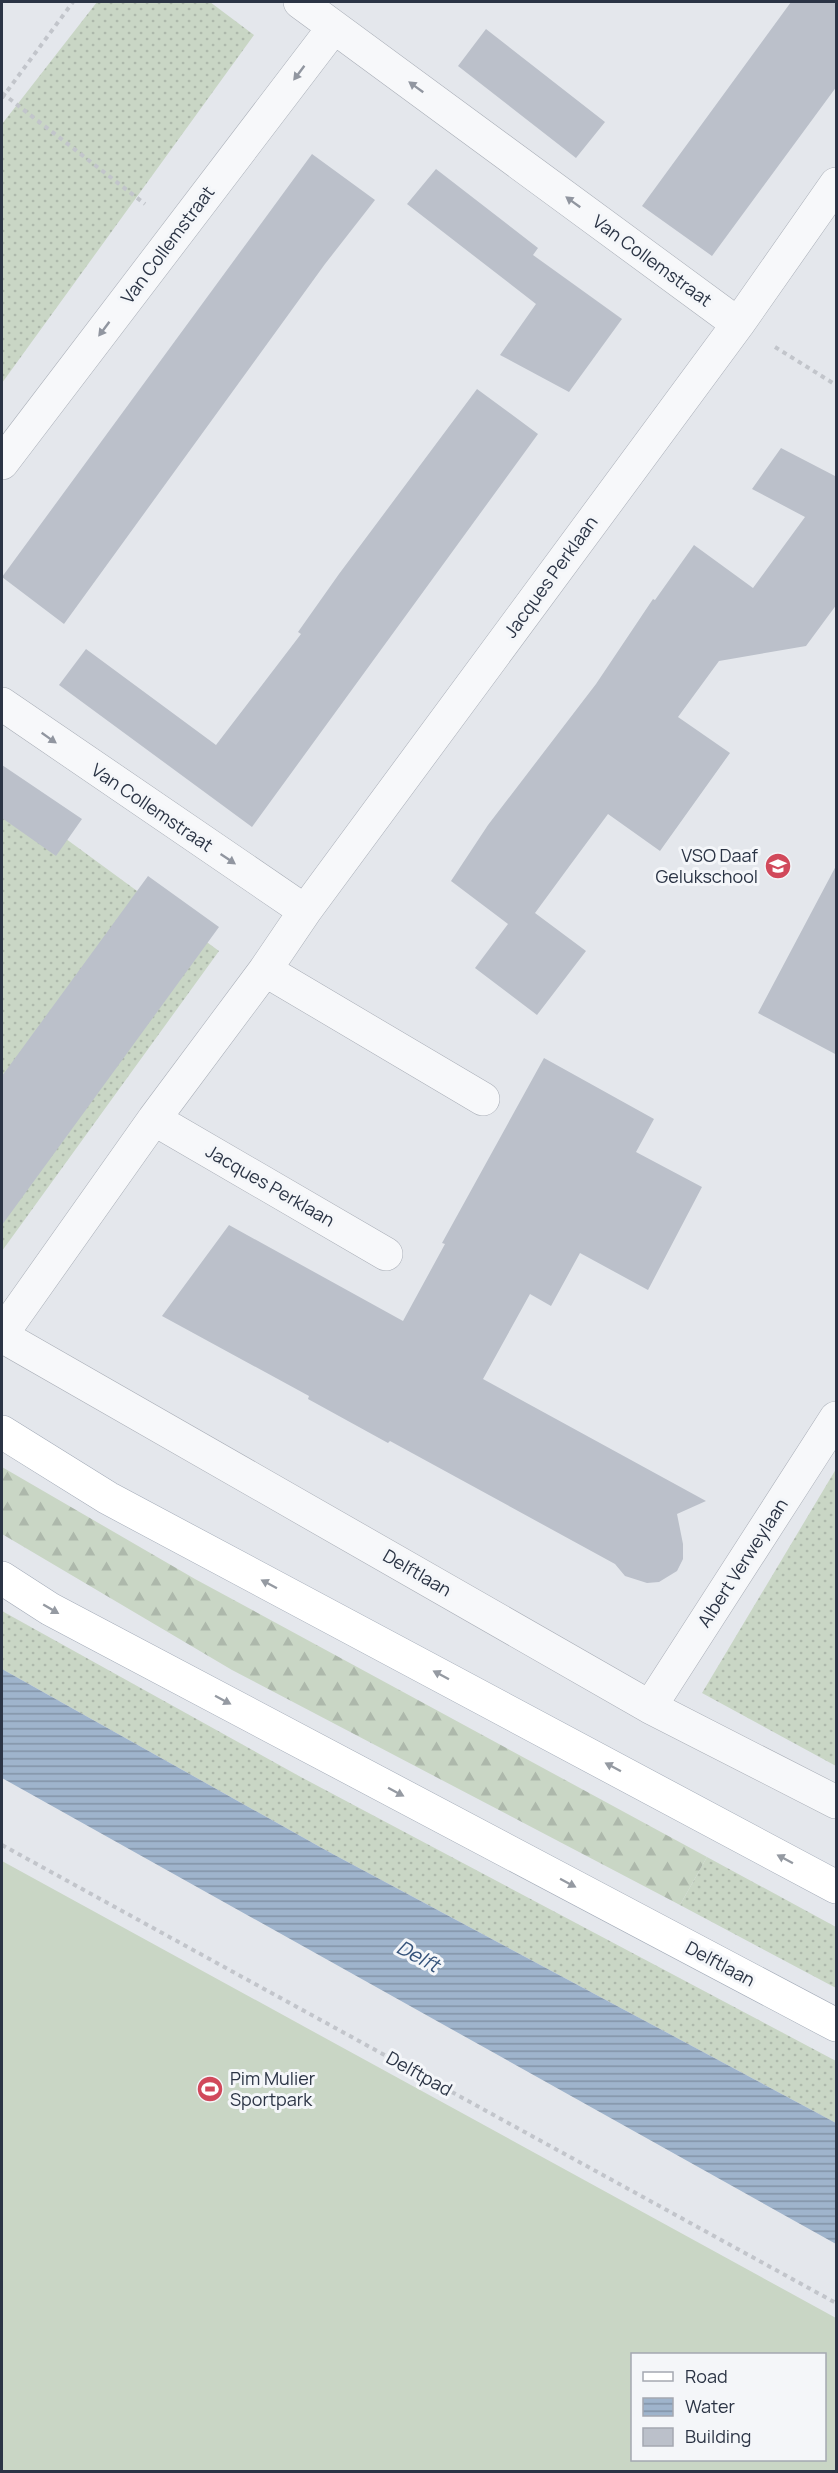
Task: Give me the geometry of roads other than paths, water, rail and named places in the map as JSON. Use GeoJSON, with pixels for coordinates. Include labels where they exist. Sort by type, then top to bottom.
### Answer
{"type":"FeatureCollection","features":[{"type":"Feature","properties":{"kind":"main road"},"geometry":{"type":"LineString","coordinates":[[2,1432],[108,1498],[837,1887]]}},
{"type":"Feature","properties":{"kind":"main road","name":"Delftlaan"},"geometry":{"type":"LineString","coordinates":[[2,1578],[71,1620],[837,2025]]}},
{"type":"Feature","properties":{"kind":"street","name":"Van Collemstraat"},"geometry":{"type":"LineString","coordinates":[[300,2],[738,324]]}},
{"type":"Feature","properties":{"kind":"street","name":"Van Collemstraat"},"geometry":{"type":"LineString","coordinates":[[2,463],[334,27]]}},
{"type":"Feature","properties":{"kind":"street","name":"Jacques Perklaan"},"geometry":{"type":"LineString","coordinates":[[2,1335],[154,1119],[738,324],[837,184]]}},
{"type":"Feature","properties":{"kind":"street","name":"Van Collemstraat"},"geometry":{"type":"LineString","coordinates":[[2,704],[305,911]]}},
{"type":"Feature","properties":{"kind":"street"},"geometry":{"type":"LineString","coordinates":[[265,970],[483,1099]]}},
{"type":"Feature","properties":{"kind":"street","name":"Jacques Perklaan"},"geometry":{"type":"LineString","coordinates":[[154,1119],[386,1254]]}},
{"type":"Feature","properties":{"kind":"street","name":"Delftlaan"},"geometry":{"type":"LineString","coordinates":[[2,1335],[650,1707],[837,1802]]}},
{"type":"Feature","properties":{"kind":"street","name":"Albert Verweylaan"},"geometry":{"type":"LineString","coordinates":[[650,1707],[837,1418]]}},
{"type":"Feature","properties":{"kind":"water","name":"Delft"},"geometry":{"type":"Polygon","coordinates":[[[2,1669],[329,1852],[836,2123],[836,2244],[2,1778],[2,1669]]]}},
{"type":"Feature","properties":{"kind":"place","name":"VSO Daaf Gelukschool"},"geometry":{"type":"Point","coordinates":[778,866]}},
{"type":"Feature","properties":{"kind":"place","name":"Pim Mulier Sportpark"},"geometry":{"type":"Point","coordinates":[210,2089]}}]}
